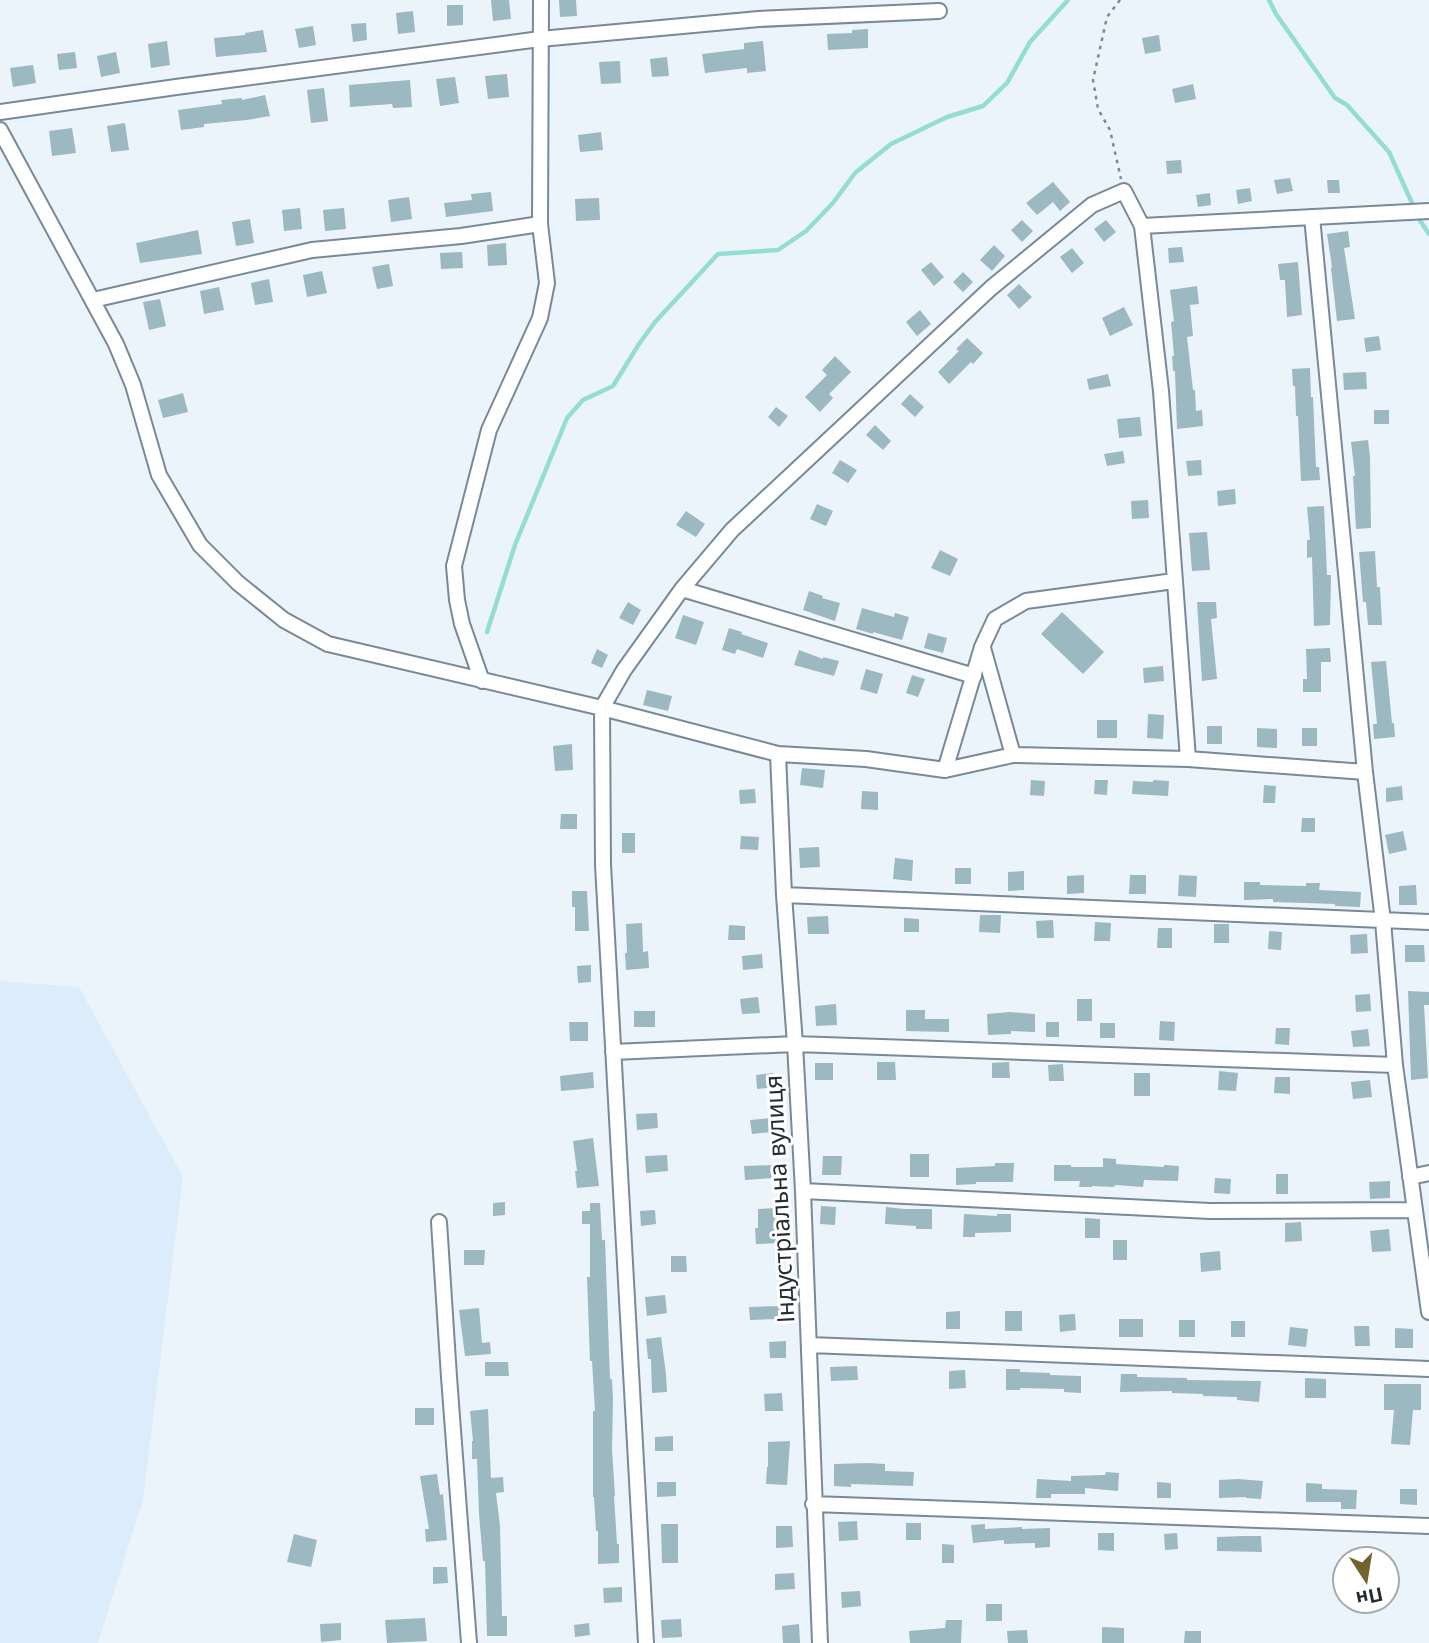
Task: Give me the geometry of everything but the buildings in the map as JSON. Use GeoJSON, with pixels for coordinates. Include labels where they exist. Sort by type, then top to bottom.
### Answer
{"type":"FeatureCollection","features":[{"type":"Feature","properties":{"kind":"street"},"geometry":{"type":"LineString","coordinates":[[482,681],[462,624],[454,566],[489,430],[540,318],[547,283],[540,224],[541,0]]}},
{"type":"Feature","properties":{"kind":"street"},"geometry":{"type":"LineString","coordinates":[[0,112],[176,86],[540,39],[759,19],[939,11]]}},
{"type":"Feature","properties":{"kind":"street"},"geometry":{"type":"LineString","coordinates":[[0,130],[116,344],[132,386],[159,475],[200,545],[238,583],[284,620],[328,644],[602,708],[778,754],[866,759],[945,770],[1013,755],[1188,759],[1365,772]]}},
{"type":"Feature","properties":{"kind":"street"},"geometry":{"type":"LineString","coordinates":[[646,1643],[603,865],[602,708],[624,670],[682,589],[732,530],[991,288],[1092,205],[1124,191],[1142,226],[1161,391],[1188,759]]}},
{"type":"Feature","properties":{"kind":"street"},"geometry":{"type":"LineString","coordinates":[[1142,226],[1429,211]]}},
{"type":"Feature","properties":{"kind":"street"},"geometry":{"type":"LineString","coordinates":[[1311,217],[1365,772],[1383,921],[1395,1065],[1429,1312]]}},
{"type":"Feature","properties":{"kind":"street"},"geometry":{"type":"LineString","coordinates":[[93,300],[312,250],[461,236],[540,224]]}},
{"type":"Feature","properties":{"kind":"street"},"geometry":{"type":"LineString","coordinates":[[945,770],[982,647],[995,619],[1026,601],[1174,582]]}},
{"type":"Feature","properties":{"kind":"street"},"geometry":{"type":"LineString","coordinates":[[682,589],[974,676]]}},
{"type":"Feature","properties":{"kind":"street"},"geometry":{"type":"LineString","coordinates":[[982,647],[1013,755]]}},
{"type":"Feature","properties":{"kind":"street","name":"Індустріальна вулиця"},"geometry":{"type":"LineString","coordinates":[[778,754],[803,1191],[820,1643]]}},
{"type":"Feature","properties":{"kind":"street"},"geometry":{"type":"LineString","coordinates":[[784,895],[1429,922]]}},
{"type":"Feature","properties":{"kind":"street"},"geometry":{"type":"LineString","coordinates":[[613,1052],[795,1044],[1395,1065]]}},
{"type":"Feature","properties":{"kind":"street"},"geometry":{"type":"LineString","coordinates":[[1410,1177],[1429,1173]]}},
{"type":"Feature","properties":{"kind":"street"},"geometry":{"type":"LineString","coordinates":[[803,1191],[1210,1211],[1414,1210]]}},
{"type":"Feature","properties":{"kind":"street"},"geometry":{"type":"LineString","coordinates":[[439,1222],[469,1643]]}},
{"type":"Feature","properties":{"kind":"street"},"geometry":{"type":"LineString","coordinates":[[809,1345],[1429,1369]]}},
{"type":"Feature","properties":{"kind":"street"},"geometry":{"type":"LineString","coordinates":[[813,1504],[1429,1525]]}},
{"type":"Feature","properties":{"kind":"path"},"geometry":{"type":"LineString","coordinates":[[1120,0],[1107,17],[1093,80],[1098,109],[1110,130],[1124,191]]}},
{"type":"Feature","properties":{"kind":"shaded area"},"geometry":{"type":"Polygon","coordinates":[[[0,981],[79,987],[183,1177],[143,1500],[98,1643],[0,1643],[0,981]]]}},
{"type":"Feature","properties":{"kind":"waterway"},"geometry":{"type":"LineString","coordinates":[[487,632],[515,545],[567,418],[583,400],[613,386],[655,322],[718,254],[778,250],[806,231],[833,203],[855,173],[891,144],[947,117],[983,106],[1007,83],[1030,42],[1068,0]]}},
{"type":"Feature","properties":{"kind":"waterway"},"geometry":{"type":"LineString","coordinates":[[1269,0],[1335,98],[1347,105],[1389,152],[1412,203]]}},
{"type":"Feature","properties":{"kind":"waterway"},"geometry":{"type":"LineString","coordinates":[[1419,219],[1429,234]]}}]}
